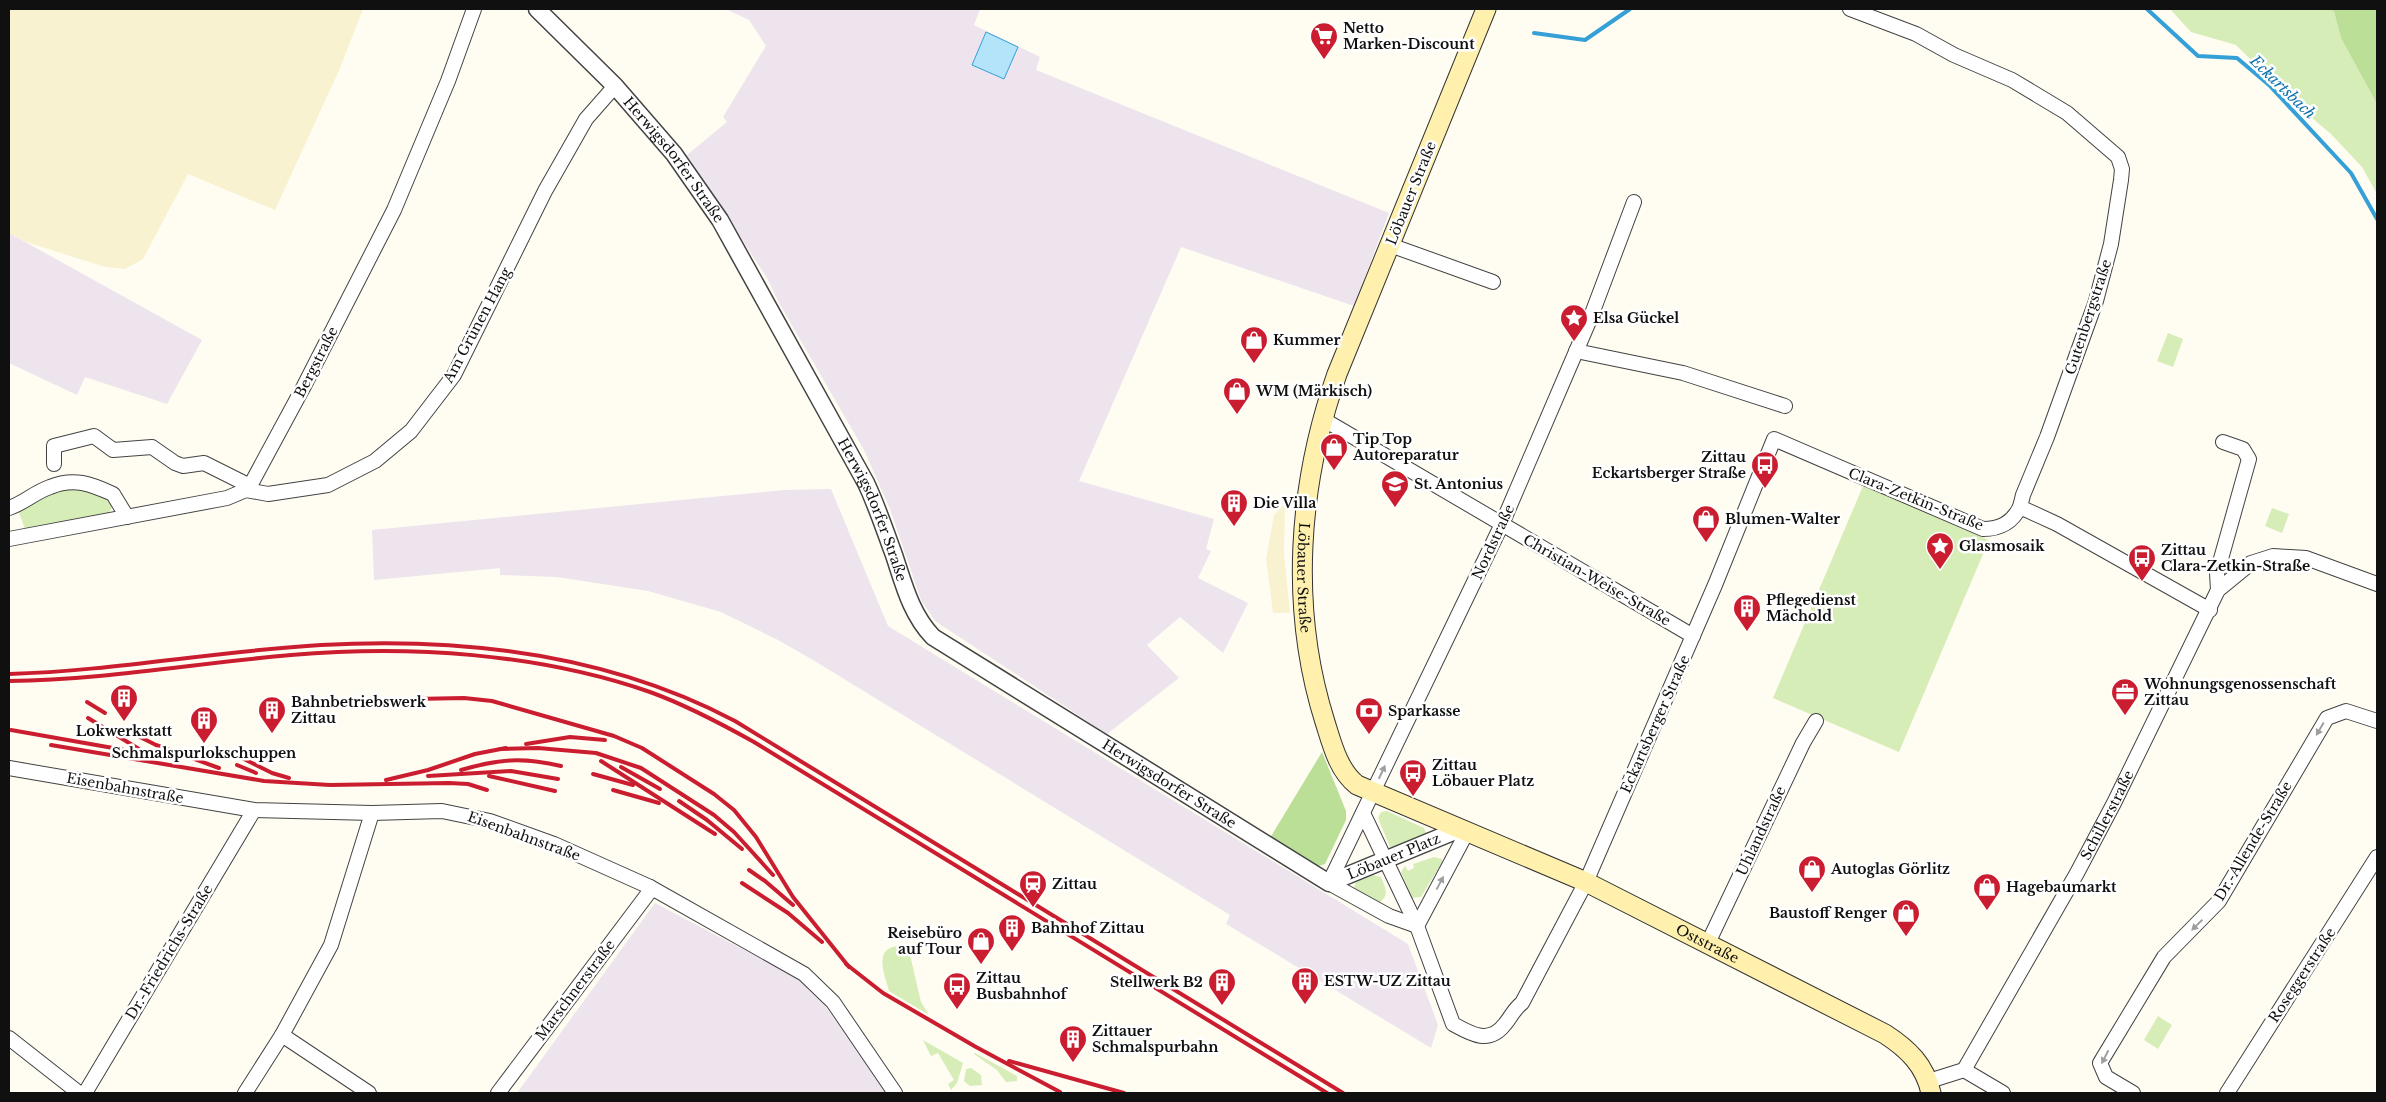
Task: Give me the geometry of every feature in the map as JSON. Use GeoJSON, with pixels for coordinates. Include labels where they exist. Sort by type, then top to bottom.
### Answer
{"type":"FeatureCollection","features":[{"type":"Feature","properties":{"kind":"main road","name":"Löbauer Straße"},"geometry":{"type":"LineString","coordinates":[[1373,793],[1347,777],[1319,703],[1306,634],[1302,539],[1307,488],[1321,418],[1337,374],[1486,9]]}},
{"type":"Feature","properties":{"kind":"main road","name":"Löbauer Platz"},"geometry":{"type":"LineString","coordinates":[[1373,793],[1463,830]]}},
{"type":"Feature","properties":{"kind":"main road","name":"Oststraße"},"geometry":{"type":"LineString","coordinates":[[1463,830],[1586,882],[1885,1034],[1911,1052],[1930,1087]]}},
{"type":"Feature","properties":{"kind":"street","name":"Bergstraße"},"geometry":{"type":"LineString","coordinates":[[248,488],[304,386],[394,210],[448,81],[474,9]]}},
{"type":"Feature","properties":{"kind":"street","name":"Herwigsdorfer Straße"},"geometry":{"type":"LineString","coordinates":[[537,9],[616,86],[674,154],[720,220],[866,483],[882,519],[910,605],[923,627],[945,646],[1328,883]]}},
{"type":"Feature","properties":{"kind":"street","name":"Gutenbergstraße"},"geometry":{"type":"LineString","coordinates":[[1850,9],[1916,34],[1954,55],[2012,80],[2067,113],[2118,158],[2122,169],[2122,180],[2111,244],[2096,301],[2047,437],[2023,495],[2020,508]]}},
{"type":"Feature","properties":{"kind":"street","name":"Am Grünen Hang"},"geometry":{"type":"LineString","coordinates":[[248,488],[268,494],[328,485],[375,460],[411,431],[454,375],[545,191],[586,119],[616,86]]}},
{"type":"Feature","properties":{"kind":"street","name":"Nordstraße"},"geometry":{"type":"LineString","coordinates":[[1373,793],[1502,524],[1576,351],[1634,202]]}},
{"type":"Feature","properties":{"kind":"street"},"geometry":{"type":"LineString","coordinates":[[1390,245],[1493,282]]}},
{"type":"Feature","properties":{"kind":"street"},"geometry":{"type":"LineString","coordinates":[[1576,351],[1682,373],[1785,406]]}},
{"type":"Feature","properties":{"kind":"street","name":"Christian-Weise-Straße"},"geometry":{"type":"LineString","coordinates":[[1321,418],[1693,636]]}},
{"type":"Feature","properties":{"kind":"street"},"geometry":{"type":"LineString","coordinates":[[54,464],[54,446],[94,436],[113,450],[152,447],[182,466],[204,463],[248,488]]}},
{"type":"Feature","properties":{"kind":"street","name":"Clara-Zetkin-Straße"},"geometry":{"type":"LineString","coordinates":[[1774,439],[1983,529],[2000,527],[2009,522],[2020,508]]}},
{"type":"Feature","properties":{"kind":"street","name":"Eckartsberger Straße"},"geometry":{"type":"LineString","coordinates":[[1417,926],[1452,1024],[1477,1036],[1486,1036],[1504,1026],[1515,1008],[1522,1003],[1586,882],[1693,636],[1774,439]]}},
{"type":"Feature","properties":{"kind":"street","name":"Schillerstraße"},"geometry":{"type":"LineString","coordinates":[[1964,1070],[2082,864],[2210,610],[2218,590],[2218,573],[2250,460],[2243,449],[2223,442]]}},
{"type":"Feature","properties":{"kind":"street"},"geometry":{"type":"LineString","coordinates":[[9,508],[50,487],[79,481],[113,494],[127,517]]}},
{"type":"Feature","properties":{"kind":"street"},"geometry":{"type":"LineString","coordinates":[[9,539],[226,498],[248,488]]}},
{"type":"Feature","properties":{"kind":"street"},"geometry":{"type":"LineString","coordinates":[[2020,508],[2056,524],[2210,610]]}},
{"type":"Feature","properties":{"kind":"street","name":"Schillerstraße"},"geometry":{"type":"LineString","coordinates":[[2218,590],[2251,563],[2273,556],[2306,558],[2377,584]]}},
{"type":"Feature","properties":{"kind":"street","name":"Dr.-Allende-Straße"},"geometry":{"type":"LineString","coordinates":[[2133,1093],[2106,1077],[2100,1063],[2164,958],[2219,902],[2326,718],[2346,711],[2377,721]]}},
{"type":"Feature","properties":{"kind":"street","name":"Uhlandstraße"},"geometry":{"type":"LineString","coordinates":[[1708,943],[1803,742],[1816,721]]}},
{"type":"Feature","properties":{"kind":"street","name":"Eisenbahnstraße"},"geometry":{"type":"LineString","coordinates":[[9,768],[254,810],[372,813],[442,810],[490,821],[554,844],[650,887],[796,970],[815,983],[833,1002],[895,1093]]}},
{"type":"Feature","properties":{"kind":"street"},"geometry":{"type":"LineString","coordinates":[[1373,793],[1363,813],[1417,926]]}},
{"type":"Feature","properties":{"kind":"street","name":"Dr.-Friedrichs-Straße"},"geometry":{"type":"LineString","coordinates":[[85,1093],[254,810]]}},
{"type":"Feature","properties":{"kind":"street"},"geometry":{"type":"LineString","coordinates":[[245,1093],[282,1035],[331,945],[372,813]]}},
{"type":"Feature","properties":{"kind":"street","name":"Löbauer Platz"},"geometry":{"type":"LineString","coordinates":[[1328,883],[1363,813]]}},
{"type":"Feature","properties":{"kind":"street","name":"Löbauer Platz"},"geometry":{"type":"LineString","coordinates":[[1328,883],[1463,830]]}},
{"type":"Feature","properties":{"kind":"street","name":"Löbauer Platz"},"geometry":{"type":"LineString","coordinates":[[1328,883],[1389,916],[1417,926],[1463,830]]}},
{"type":"Feature","properties":{"kind":"street","name":"Roseggerstraße"},"geometry":{"type":"LineString","coordinates":[[2227,1093],[2377,857]]}},
{"type":"Feature","properties":{"kind":"street","name":"Marschnerstraße"},"geometry":{"type":"LineString","coordinates":[[498,1093],[650,891],[650,887]]}},
{"type":"Feature","properties":{"kind":"street"},"geometry":{"type":"LineString","coordinates":[[282,1035],[369,1093]]}},
{"type":"Feature","properties":{"kind":"street"},"geometry":{"type":"LineString","coordinates":[[9,1038],[79,1093]]}},
{"type":"Feature","properties":{"kind":"street"},"geometry":{"type":"LineString","coordinates":[[1930,1087],[1964,1070],[2002,1093]]}},
{"type":"Feature","properties":{"kind":"shaded area"},"geometry":{"type":"Polygon","coordinates":[[[9,9],[363,9],[340,68],[275,210],[188,174],[143,259],[125,269],[105,267],[26,242],[9,233],[9,9]]]}},
{"type":"Feature","properties":{"kind":"shaded area"},"geometry":{"type":"Polygon","coordinates":[[[726,9],[980,9],[974,25],[1040,57],[1036,70],[1389,213],[1354,306],[1181,247],[1079,481],[1214,519],[1206,549],[1211,551],[1198,578],[1248,603],[1223,653],[1180,617],[1147,645],[1179,678],[1107,734],[935,621],[921,600],[890,509],[864,450],[779,303],[767,278],[687,155],[727,122],[723,117],[766,46],[749,20],[726,9]]]}},
{"type":"Feature","properties":{"kind":"shaded area"},"geometry":{"type":"Polygon","coordinates":[[[9,233],[202,340],[167,404],[85,377],[77,395],[9,363],[9,233]]]}},
{"type":"Feature","properties":{"kind":"shaded area"},"geometry":{"type":"Polygon","coordinates":[[[831,489],[888,626],[1408,944],[1438,1025],[1431,1048],[1226,924],[1230,915],[813,660],[778,640],[721,612],[648,591],[557,577],[500,575],[500,568],[374,580],[372,530],[784,490],[831,489]]]}},
{"type":"Feature","properties":{"kind":"shaded area"},"geometry":{"type":"Polygon","coordinates":[[[1285,503],[1284,554],[1290,613],[1273,613],[1266,559],[1274,515],[1285,503]]]}},
{"type":"Feature","properties":{"kind":"shaded area"},"geometry":{"type":"Polygon","coordinates":[[[655,903],[796,977],[816,993],[886,1093],[517,1093],[655,903]]]}},
{"type":"Feature","properties":{"kind":"green space"},"geometry":{"type":"Polygon","coordinates":[[[2170,9],[2330,9],[2334,12],[2341,38],[2377,104],[2377,194],[2362,167],[2331,134],[2291,100],[2236,45],[2191,32],[2170,9]]]}},
{"type":"Feature","properties":{"kind":"green space"},"geometry":{"type":"Polygon","coordinates":[[[2330,9],[2377,9],[2377,104],[2341,38],[2334,12],[2330,9]]]}},
{"type":"Feature","properties":{"kind":"green space"},"geometry":{"type":"Polygon","coordinates":[[[2168,333],[2183,339],[2173,367],[2157,361],[2168,333]]]}},
{"type":"Feature","properties":{"kind":"green space"},"geometry":{"type":"Polygon","coordinates":[[[1863,486],[1989,540],[1899,752],[1773,698],[1863,486]]]}},
{"type":"Feature","properties":{"kind":"green space"},"geometry":{"type":"Polygon","coordinates":[[[69,487],[92,489],[112,502],[113,506],[109,513],[25,529],[18,510],[36,499],[69,487]]]}},
{"type":"Feature","properties":{"kind":"green space"},"geometry":{"type":"Polygon","coordinates":[[[2272,508],[2289,514],[2282,533],[2265,526],[2272,508]]]}},
{"type":"Feature","properties":{"kind":"green space"},"geometry":{"type":"Polygon","coordinates":[[[1322,752],[1346,811],[1346,820],[1325,864],[1315,867],[1270,838],[1322,752]]]}},
{"type":"Feature","properties":{"kind":"green space"},"geometry":{"type":"Polygon","coordinates":[[[1387,811],[1424,828],[1426,833],[1395,847],[1390,847],[1378,818],[1381,812],[1387,811]]]}},
{"type":"Feature","properties":{"kind":"green space"},"geometry":{"type":"Polygon","coordinates":[[[1434,857],[1442,859],[1442,862],[1421,897],[1412,898],[1401,872],[1405,866],[1408,871],[1414,868],[1413,864],[1434,857]]]}},
{"type":"Feature","properties":{"kind":"green space"},"geometry":{"type":"Polygon","coordinates":[[[1372,875],[1381,877],[1385,887],[1385,897],[1380,902],[1354,888],[1356,882],[1372,875]]]}},
{"type":"Feature","properties":{"kind":"green space"},"geometry":{"type":"Polygon","coordinates":[[[897,946],[907,950],[910,955],[921,1002],[929,1015],[889,991],[883,971],[883,957],[890,948],[897,946]]]}},
{"type":"Feature","properties":{"kind":"green space"},"geometry":{"type":"Polygon","coordinates":[[[2158,1016],[2172,1025],[2158,1049],[2144,1040],[2158,1016]]]}},
{"type":"Feature","properties":{"kind":"green space"},"geometry":{"type":"Polygon","coordinates":[[[923,1040],[963,1063],[957,1083],[951,1090],[948,1084],[954,1080],[938,1053],[931,1056],[923,1040]]]}},
{"type":"Feature","properties":{"kind":"green space"},"geometry":{"type":"Polygon","coordinates":[[[975,1053],[1017,1076],[1017,1081],[1006,1082],[997,1070],[975,1053]]]}},
{"type":"Feature","properties":{"kind":"green space"},"geometry":{"type":"Polygon","coordinates":[[[971,1068],[981,1075],[982,1085],[970,1086],[964,1081],[966,1069],[971,1068]]]}},
{"type":"Feature","properties":{"kind":"water"},"geometry":{"type":"Polygon","coordinates":[[[986,32],[1018,47],[1004,79],[972,65],[986,32]]]}},
{"type":"Feature","properties":{"kind":"waterway"},"geometry":{"type":"LineString","coordinates":[[1534,33],[1585,40],[1630,9]]}},
{"type":"Feature","properties":{"kind":"waterway","name":"Eckartsbach"},"geometry":{"type":"LineString","coordinates":[[2147,9],[2198,56],[2237,58],[2269,85],[2351,173],[2377,219]]}},
{"type":"Feature","properties":{"kind":"railway"},"geometry":{"type":"LineString","coordinates":[[9,674],[87,669],[282,648],[374,643],[428,644],[534,655],[586,665],[637,680],[687,698],[735,721],[1343,1093]]}},
{"type":"Feature","properties":{"kind":"railway"},"geometry":{"type":"LineString","coordinates":[[9,681],[80,678],[291,655],[381,651],[473,655],[518,661],[563,668],[650,692],[703,715],[754,742],[1327,1093]]}},
{"type":"Feature","properties":{"kind":"railway"},"geometry":{"type":"LineString","coordinates":[[414,699],[464,698],[492,701],[614,736],[642,748],[714,794],[734,810],[756,837],[793,897],[849,967]]}},
{"type":"Feature","properties":{"kind":"railway"},"geometry":{"type":"LineString","coordinates":[[87,702],[105,713]]}},
{"type":"Feature","properties":{"kind":"railway"},"geometry":{"type":"LineString","coordinates":[[88,718],[139,749]]}},
{"type":"Feature","properties":{"kind":"railway"},"geometry":{"type":"LineString","coordinates":[[11,730],[147,754]]}},
{"type":"Feature","properties":{"kind":"railway"},"geometry":{"type":"LineString","coordinates":[[140,737],[156,745],[219,768]]}},
{"type":"Feature","properties":{"kind":"railway"},"geometry":{"type":"LineString","coordinates":[[526,744],[570,737],[605,740]]}},
{"type":"Feature","properties":{"kind":"railway"},"geometry":{"type":"LineString","coordinates":[[51,745],[264,781],[330,785],[449,783],[468,784],[487,790]]}},
{"type":"Feature","properties":{"kind":"railway"},"geometry":{"type":"LineString","coordinates":[[386,780],[428,770],[475,754],[506,748]]}},
{"type":"Feature","properties":{"kind":"railway"},"geometry":{"type":"LineString","coordinates":[[500,749],[538,748],[596,753],[641,768],[714,815],[734,832],[773,875]]}},
{"type":"Feature","properties":{"kind":"railway"},"geometry":{"type":"LineString","coordinates":[[240,757],[272,773],[289,778]]}},
{"type":"Feature","properties":{"kind":"railway"},"geometry":{"type":"LineString","coordinates":[[461,770],[487,763],[522,760],[561,766]]}},
{"type":"Feature","properties":{"kind":"railway"},"geometry":{"type":"LineString","coordinates":[[601,761],[715,834]]}},
{"type":"Feature","properties":{"kind":"railway"},"geometry":{"type":"LineString","coordinates":[[237,765],[256,773]]}},
{"type":"Feature","properties":{"kind":"railway"},"geometry":{"type":"LineString","coordinates":[[621,767],[660,789]]}},
{"type":"Feature","properties":{"kind":"railway"},"geometry":{"type":"LineString","coordinates":[[428,776],[511,771],[558,779]]}},
{"type":"Feature","properties":{"kind":"railway"},"geometry":{"type":"LineString","coordinates":[[593,774],[633,785]]}},
{"type":"Feature","properties":{"kind":"railway"},"geometry":{"type":"LineString","coordinates":[[489,776],[555,791]]}},
{"type":"Feature","properties":{"kind":"railway"},"geometry":{"type":"LineString","coordinates":[[613,790],[659,803]]}},
{"type":"Feature","properties":{"kind":"railway"},"geometry":{"type":"LineString","coordinates":[[679,801],[707,820],[742,849]]}},
{"type":"Feature","properties":{"kind":"railway"},"geometry":{"type":"LineString","coordinates":[[749,870],[793,905]]}},
{"type":"Feature","properties":{"kind":"railway"},"geometry":{"type":"LineString","coordinates":[[742,883],[788,913],[822,942]]}},
{"type":"Feature","properties":{"kind":"railway"},"geometry":{"type":"LineString","coordinates":[[846,964],[883,993],[976,1047],[1060,1092]]}},
{"type":"Feature","properties":{"kind":"railway"},"geometry":{"type":"LineString","coordinates":[[1009,1061],[1124,1093]]}},
{"type":"Feature","properties":{"kind":"place","name":"Netto Marken-Discount"},"geometry":{"type":"Point","coordinates":[1324,60]}},
{"type":"Feature","properties":{"kind":"place","name":"Elsa Gückel"},"geometry":{"type":"Point","coordinates":[1574,342]}},
{"type":"Feature","properties":{"kind":"place","name":"Kummer"},"geometry":{"type":"Point","coordinates":[1254,364]}},
{"type":"Feature","properties":{"kind":"place","name":"WM (Märkisch)"},"geometry":{"type":"Point","coordinates":[1237,415]}},
{"type":"Feature","properties":{"kind":"place","name":"Tip Top Autoreparatur"},"geometry":{"type":"Point","coordinates":[1334,471]}},
{"type":"Feature","properties":{"kind":"place","name":"Zittau Eckartsberger Straße"},"geometry":{"type":"Point","coordinates":[1765,489]}},
{"type":"Feature","properties":{"kind":"place","name":"St. Antonius"},"geometry":{"type":"Point","coordinates":[1395,508]}},
{"type":"Feature","properties":{"kind":"place","name":"Die Villa"},"geometry":{"type":"Point","coordinates":[1234,527]}},
{"type":"Feature","properties":{"kind":"place","name":"Blumen-Walter"},"geometry":{"type":"Point","coordinates":[1706,543]}},
{"type":"Feature","properties":{"kind":"place","name":"Glasmosaik"},"geometry":{"type":"Point","coordinates":[1940,570]}},
{"type":"Feature","properties":{"kind":"place","name":"Zittau Clara-Zetkin-Straße"},"geometry":{"type":"Point","coordinates":[2142,582]}},
{"type":"Feature","properties":{"kind":"place","name":"Pflegedienst Mächold"},"geometry":{"type":"Point","coordinates":[1747,632]}},
{"type":"Feature","properties":{"kind":"place","name":"Wohnungsgenossenschaft Zittau"},"geometry":{"type":"Point","coordinates":[2125,716]}},
{"type":"Feature","properties":{"kind":"place","name":"Lokwerkstatt"},"geometry":{"type":"Point","coordinates":[124,722]}},
{"type":"Feature","properties":{"kind":"place","name":"Bahnbetriebswerk Zittau"},"geometry":{"type":"Point","coordinates":[272,734]}},
{"type":"Feature","properties":{"kind":"place","name":"Sparkasse"},"geometry":{"type":"Point","coordinates":[1369,735]}},
{"type":"Feature","properties":{"kind":"place","name":"Schmalspurlokschuppen"},"geometry":{"type":"Point","coordinates":[204,744]}},
{"type":"Feature","properties":{"kind":"place","name":"Zittau Löbauer Platz"},"geometry":{"type":"Point","coordinates":[1413,797]}},
{"type":"Feature","properties":{"kind":"place","name":"Autoglas Görlitz"},"geometry":{"type":"Point","coordinates":[1812,893]}},
{"type":"Feature","properties":{"kind":"place","name":"Zittau"},"geometry":{"type":"Point","coordinates":[1033,908]}},
{"type":"Feature","properties":{"kind":"place","name":"Hagebaumarkt"},"geometry":{"type":"Point","coordinates":[1987,911]}},
{"type":"Feature","properties":{"kind":"place","name":"Baustoff Renger"},"geometry":{"type":"Point","coordinates":[1906,937]}},
{"type":"Feature","properties":{"kind":"place","name":"Bahnhof Zittau"},"geometry":{"type":"Point","coordinates":[1012,952]}},
{"type":"Feature","properties":{"kind":"place","name":"Reisebüro auf Tour"},"geometry":{"type":"Point","coordinates":[981,965]}},
{"type":"Feature","properties":{"kind":"place","name":"ESTW-UZ Zittau"},"geometry":{"type":"Point","coordinates":[1305,1005]}},
{"type":"Feature","properties":{"kind":"place","name":"Stellwerk B2"},"geometry":{"type":"Point","coordinates":[1222,1006]}},
{"type":"Feature","properties":{"kind":"place","name":"Zittau Busbahnhof"},"geometry":{"type":"Point","coordinates":[957,1010]}},
{"type":"Feature","properties":{"kind":"place","name":"Zittauer Schmalspurbahn"},"geometry":{"type":"Point","coordinates":[1073,1063]}}]}
